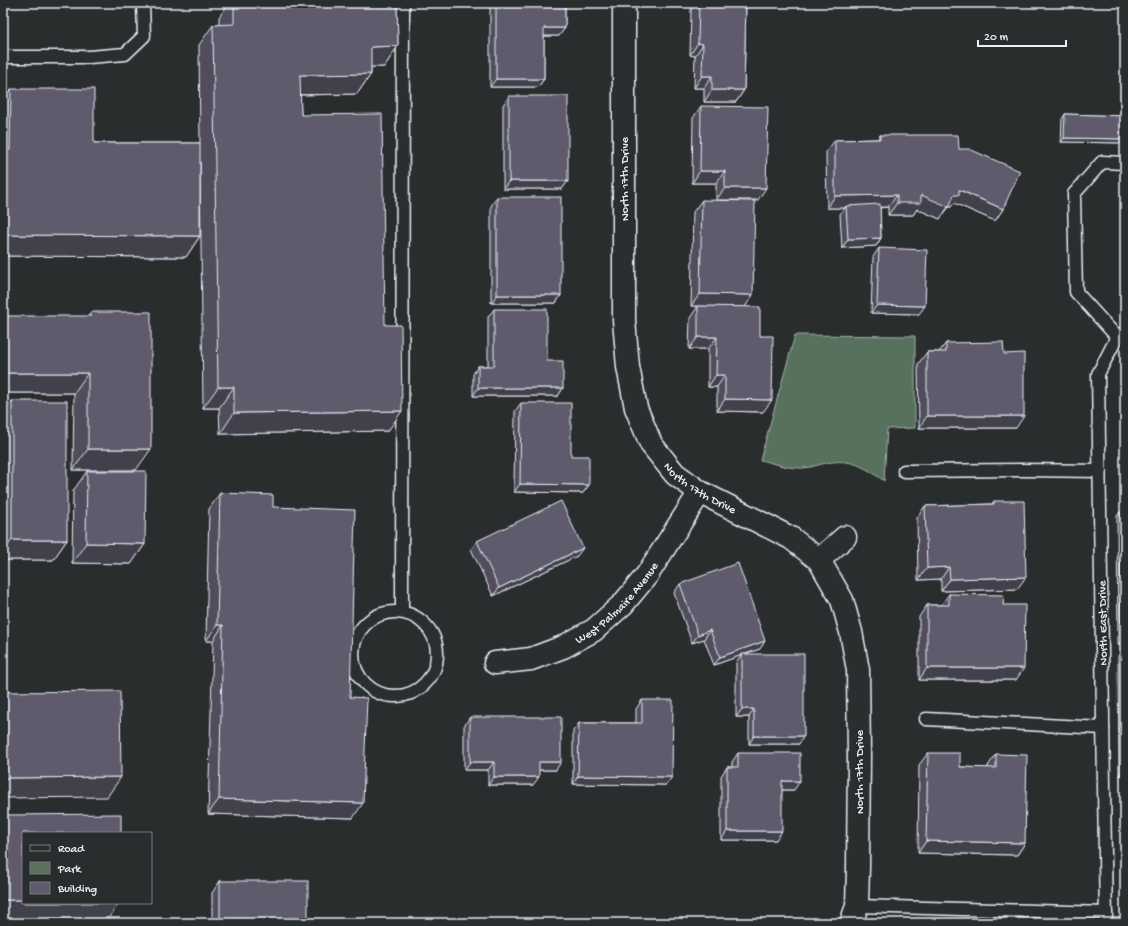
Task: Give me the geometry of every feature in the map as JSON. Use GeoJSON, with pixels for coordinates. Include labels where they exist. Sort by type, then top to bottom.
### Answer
{"type":"FeatureCollection","features":[{"type":"Feature","properties":{"kind":"street","name":"North 17th Drive"},"geometry":{"type":"LineString","coordinates":[[624,3],[624,320],[628,367],[636,408],[652,444],[676,474],[700,492],[791,538],[819,560],[842,600],[851,632],[858,670],[859,755],[854,915]]}},
{"type":"Feature","properties":{"kind":"street","name":"West Palmaire Avenue"},"geometry":{"type":"LineString","coordinates":[[495,663],[531,659],[563,647],[594,630],[623,604],[647,575],[700,492]]}},
{"type":"Feature","properties":{"kind":"street"},"geometry":{"type":"LineString","coordinates":[[819,560],[845,537]]}},
{"type":"Feature","properties":{"kind":"lane"},"geometry":{"type":"LineString","coordinates":[[3,57],[89,57],[124,54],[144,36],[143,3]]}},
{"type":"Feature","properties":{"kind":"lane"},"geometry":{"type":"LineString","coordinates":[[402,612],[403,3]]}},
{"type":"Feature","properties":{"kind":"lane"},"geometry":{"type":"LineString","coordinates":[[1121,334],[1076,292],[1074,194],[1102,162],[1125,163]]}},
{"type":"Feature","properties":{"kind":"lane","name":"North East Drive"},"geometry":{"type":"LineString","coordinates":[[1106,918],[1098,374],[1121,334]]}},
{"type":"Feature","properties":{"kind":"lane"},"geometry":{"type":"LineString","coordinates":[[904,471],[1100,471]]}},
{"type":"Feature","properties":{"kind":"lane"},"geometry":{"type":"LineString","coordinates":[[386,612],[402,612],[418,617],[430,629],[437,644],[437,661],[431,676],[420,689],[404,696],[388,696],[372,690],[360,678],[353,663],[353,646],[359,631],[370,619],[386,612]]}},
{"type":"Feature","properties":{"kind":"lane"},"geometry":{"type":"LineString","coordinates":[[926,719],[1103,728]]}},
{"type":"Feature","properties":{"kind":"lane"},"geometry":{"type":"LineString","coordinates":[[854,915],[1106,918]]}},
{"type":"Feature","properties":{"kind":"green space"},"geometry":{"type":"Polygon","coordinates":[[[795,335],[915,336],[915,428],[887,429],[884,481],[864,468],[851,463],[836,462],[798,468],[787,467],[760,460],[795,335]]]}},
{"type":"Feature","properties":{"kind":"building"},"geometry":{"type":"Polygon","coordinates":[[[234,3],[397,3],[398,46],[371,47],[371,74],[300,75],[301,115],[382,114],[385,325],[401,325],[402,411],[234,413],[234,387],[218,387],[213,25],[234,24],[234,3]]]}},
{"type":"Feature","properties":{"kind":"building"},"geometry":{"type":"Polygon","coordinates":[[[496,3],[565,3],[565,28],[544,28],[544,79],[496,79],[496,3]]]}},
{"type":"Feature","properties":{"kind":"building"},"geometry":{"type":"Polygon","coordinates":[[[699,3],[746,3],[744,90],[712,90],[712,76],[702,76],[703,44],[698,43],[699,3]]]}},
{"type":"Feature","properties":{"kind":"building"},"geometry":{"type":"Polygon","coordinates":[[[11,89],[94,89],[94,143],[200,143],[200,236],[3,235],[3,150],[10,150],[11,89]]]}},
{"type":"Feature","properties":{"kind":"building"},"geometry":{"type":"Polygon","coordinates":[[[509,96],[568,96],[568,181],[509,181],[509,96]]]}},
{"type":"Feature","properties":{"kind":"building"},"geometry":{"type":"Polygon","coordinates":[[[701,106],[768,107],[766,188],[725,188],[725,171],[700,171],[701,106]]]}},
{"type":"Feature","properties":{"kind":"building"},"geometry":{"type":"Polygon","coordinates":[[[1065,114],[1125,116],[1125,139],[1064,138],[1065,114]]]}},
{"type":"Feature","properties":{"kind":"building"},"geometry":{"type":"Polygon","coordinates":[[[880,135],[958,135],[959,149],[969,149],[1020,171],[1003,209],[960,190],[959,195],[954,195],[949,207],[921,195],[921,203],[897,203],[897,195],[835,196],[835,140],[880,139],[880,135]]]}},
{"type":"Feature","properties":{"kind":"building"},"geometry":{"type":"Polygon","coordinates":[[[497,197],[561,197],[561,295],[497,295],[497,197]]]}},
{"type":"Feature","properties":{"kind":"building"},"geometry":{"type":"Polygon","coordinates":[[[702,200],[755,201],[753,295],[700,294],[702,200]]]}},
{"type":"Feature","properties":{"kind":"building"},"geometry":{"type":"Polygon","coordinates":[[[880,204],[881,238],[848,239],[846,206],[880,204]]]}},
{"type":"Feature","properties":{"kind":"building"},"geometry":{"type":"Polygon","coordinates":[[[879,248],[927,250],[925,306],[877,305],[879,248]]]}},
{"type":"Feature","properties":{"kind":"building"},"geometry":{"type":"Polygon","coordinates":[[[698,306],[760,307],[760,336],[773,336],[772,400],[725,399],[725,375],[716,375],[717,337],[698,337],[698,306]]]}},
{"type":"Feature","properties":{"kind":"building"},"geometry":{"type":"Polygon","coordinates":[[[494,309],[547,309],[547,361],[563,361],[563,388],[478,388],[478,366],[494,366],[494,309]]]}},
{"type":"Feature","properties":{"kind":"building"},"geometry":{"type":"Polygon","coordinates":[[[91,312],[151,312],[151,449],[88,449],[88,373],[3,373],[3,316],[91,316],[91,312]]]}},
{"type":"Feature","properties":{"kind":"building"},"geometry":{"type":"Polygon","coordinates":[[[1003,342],[1004,354],[1024,353],[1024,416],[927,416],[927,352],[946,352],[946,343],[1003,342]]]}},
{"type":"Feature","properties":{"kind":"building"},"geometry":{"type":"Polygon","coordinates":[[[12,401],[67,401],[67,540],[12,540],[12,401]]]}},
{"type":"Feature","properties":{"kind":"building"},"geometry":{"type":"Polygon","coordinates":[[[521,403],[571,403],[571,456],[589,456],[589,485],[520,484],[521,403]]]}},
{"type":"Feature","properties":{"kind":"building"},"geometry":{"type":"Polygon","coordinates":[[[87,471],[146,471],[145,544],[86,543],[87,471]]]}},
{"type":"Feature","properties":{"kind":"building"},"geometry":{"type":"Polygon","coordinates":[[[220,493],[273,495],[273,507],[355,510],[350,697],[367,698],[363,803],[219,799],[223,625],[217,625],[220,493]]]}},
{"type":"Feature","properties":{"kind":"building"},"geometry":{"type":"Polygon","coordinates":[[[561,501],[583,548],[499,588],[477,541],[561,501]]]}},
{"type":"Feature","properties":{"kind":"building"},"geometry":{"type":"Polygon","coordinates":[[[994,501],[1024,501],[1026,577],[950,579],[949,567],[927,568],[925,506],[994,504],[994,501]]]}},
{"type":"Feature","properties":{"kind":"building"},"geometry":{"type":"Polygon","coordinates":[[[1120,512],[1125,512],[1125,641],[1121,641],[1120,512]]]}},
{"type":"Feature","properties":{"kind":"building"},"geometry":{"type":"Polygon","coordinates":[[[738,563],[765,641],[720,657],[710,630],[698,635],[680,584],[738,563]]]}},
{"type":"Feature","properties":{"kind":"building"},"geometry":{"type":"Polygon","coordinates":[[[949,594],[1004,595],[1003,605],[1025,605],[1024,668],[927,668],[927,605],[949,605],[949,594]]]}},
{"type":"Feature","properties":{"kind":"building"},"geometry":{"type":"Polygon","coordinates":[[[1121,652],[1125,652],[1125,770],[1122,770],[1121,652]]]}},
{"type":"Feature","properties":{"kind":"building"},"geometry":{"type":"Polygon","coordinates":[[[742,654],[804,654],[804,736],[754,736],[754,709],[742,709],[742,654]]]}},
{"type":"Feature","properties":{"kind":"building"},"geometry":{"type":"Polygon","coordinates":[[[120,691],[121,777],[3,778],[3,692],[120,691]]]}},
{"type":"Feature","properties":{"kind":"building"},"geometry":{"type":"Polygon","coordinates":[[[642,700],[673,700],[672,777],[578,776],[579,723],[642,723],[642,700]]]}},
{"type":"Feature","properties":{"kind":"building"},"geometry":{"type":"Polygon","coordinates":[[[470,717],[561,717],[561,762],[539,762],[539,777],[494,777],[494,762],[470,762],[470,717]]]}},
{"type":"Feature","properties":{"kind":"building"},"geometry":{"type":"Polygon","coordinates":[[[738,753],[800,753],[800,781],[782,781],[782,831],[727,831],[727,767],[738,767],[738,753]]]}},
{"type":"Feature","properties":{"kind":"building"},"geometry":{"type":"Polygon","coordinates":[[[928,753],[960,753],[960,767],[996,768],[996,754],[1027,755],[1025,843],[926,841],[928,753]]]}},
{"type":"Feature","properties":{"kind":"building"},"geometry":{"type":"Polygon","coordinates":[[[121,814],[121,832],[22,832],[22,900],[3,900],[3,815],[121,814]]]}},
{"type":"Feature","properties":{"kind":"building"},"geometry":{"type":"Polygon","coordinates":[[[220,881],[308,881],[308,923],[220,923],[220,881]]]}},
{"type":"Feature","properties":{"kind":"building"},"geometry":{"type":"Polygon","coordinates":[[[114,922],[114,923],[51,923],[114,922]]]}},
{"type":"Feature","properties":{"kind":"building"},"geometry":{"type":"Polygon","coordinates":[[[138,922],[138,923],[117,923],[138,922]]]}}]}
